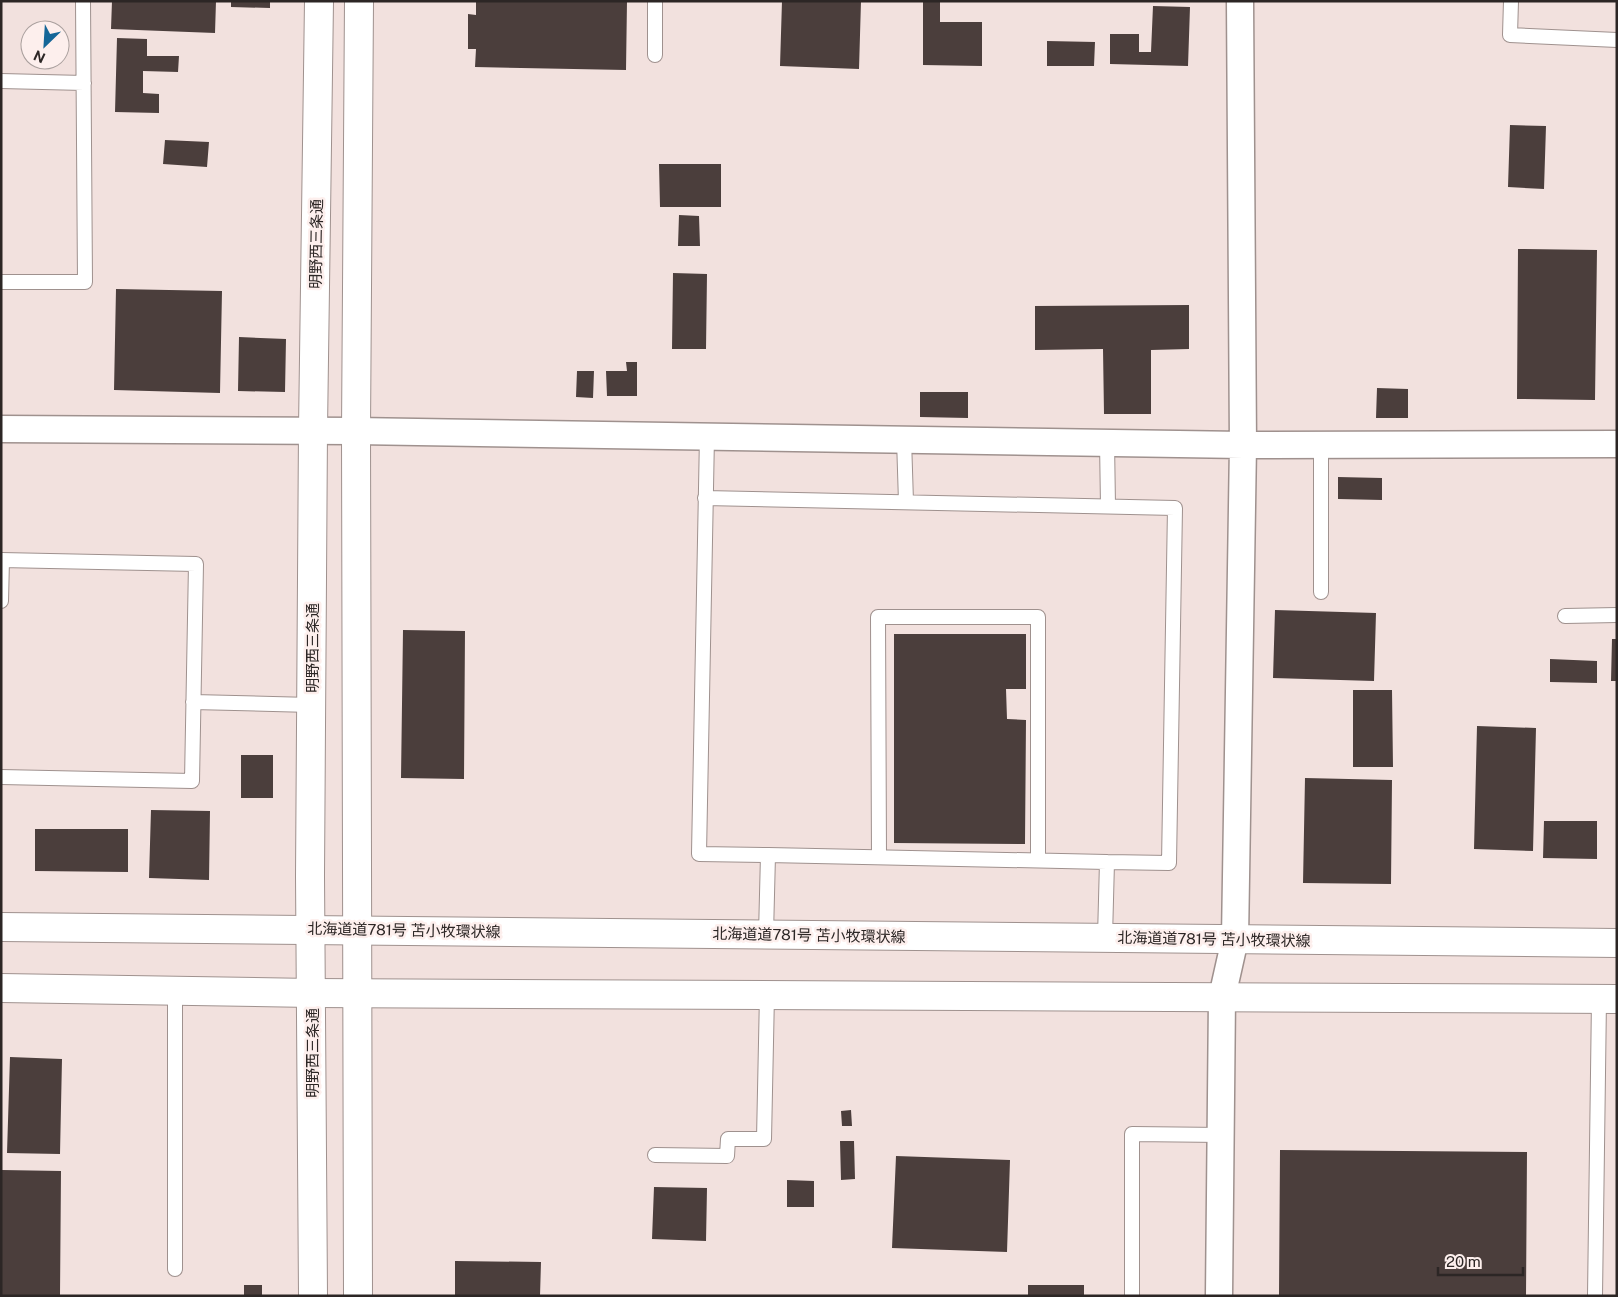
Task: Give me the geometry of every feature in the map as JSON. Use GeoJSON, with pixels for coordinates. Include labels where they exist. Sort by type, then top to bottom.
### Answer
{"type":"FeatureCollection","features":[{"type":"Feature","properties":{"kind":"main road","name":"明野西三条通"},"geometry":{"type":"LineString","coordinates":[[313,1296],[311,705],[313,430],[320,1]]}},
{"type":"Feature","properties":{"kind":"main road"},"geometry":{"type":"LineString","coordinates":[[358,1],[356,430],[358,1296]]}},
{"type":"Feature","properties":{"kind":"main road","name":"北海道道781号 苫小牧環状線"},"geometry":{"type":"LineString","coordinates":[[1,926],[1617,943]]}},
{"type":"Feature","properties":{"kind":"main road"},"geometry":{"type":"LineString","coordinates":[[1,988],[312,993],[1608,999]]}},
{"type":"Feature","properties":{"kind":"street"},"geometry":{"type":"LineString","coordinates":[[1219,1296],[1222,997],[1235,939],[1243,444],[1240,1]]}},
{"type":"Feature","properties":{"kind":"street"},"geometry":{"type":"LineString","coordinates":[[1,429],[356,430],[1321,445],[1617,444]]}},
{"type":"Feature","properties":{"kind":"lane"},"geometry":{"type":"LineString","coordinates":[[1,282],[85,282],[83,1]]}},
{"type":"Feature","properties":{"kind":"lane"},"geometry":{"type":"LineString","coordinates":[[655,1],[655,55]]}},
{"type":"Feature","properties":{"kind":"lane"},"geometry":{"type":"LineString","coordinates":[[1511,1],[1510,35],[1617,40]]}},
{"type":"Feature","properties":{"kind":"lane"},"geometry":{"type":"LineString","coordinates":[[1,82],[84,83]]}},
{"type":"Feature","properties":{"kind":"lane"},"geometry":{"type":"LineString","coordinates":[[706,498],[1175,508],[1169,863],[699,854],[707,436]]}},
{"type":"Feature","properties":{"kind":"lane"},"geometry":{"type":"LineString","coordinates":[[904,439],[906,502]]}},
{"type":"Feature","properties":{"kind":"lane"},"geometry":{"type":"LineString","coordinates":[[1108,442],[1108,506]]}},
{"type":"Feature","properties":{"kind":"lane"},"geometry":{"type":"LineString","coordinates":[[1321,445],[1321,592]]}},
{"type":"Feature","properties":{"kind":"lane"},"geometry":{"type":"LineString","coordinates":[[1,601],[2,560],[196,564],[192,781],[1,777]]}},
{"type":"Feature","properties":{"kind":"lane"},"geometry":{"type":"LineString","coordinates":[[1565,616],[1617,615]]}},
{"type":"Feature","properties":{"kind":"lane"},"geometry":{"type":"LineString","coordinates":[[879,857],[878,617],[1038,617],[1038,860]]}},
{"type":"Feature","properties":{"kind":"lane"},"geometry":{"type":"LineString","coordinates":[[193,702],[311,705]]}},
{"type":"Feature","properties":{"kind":"lane"},"geometry":{"type":"LineString","coordinates":[[766,934],[768,855]]}},
{"type":"Feature","properties":{"kind":"lane"},"geometry":{"type":"LineString","coordinates":[[1105,938],[1107,862]]}},
{"type":"Feature","properties":{"kind":"lane"},"geometry":{"type":"LineString","coordinates":[[175,990],[176,1269]]}},
{"type":"Feature","properties":{"kind":"lane"},"geometry":{"type":"LineString","coordinates":[[655,1155],[726,1156],[728,1139],[764,1139],[767,994]]}},
{"type":"Feature","properties":{"kind":"lane"},"geometry":{"type":"LineString","coordinates":[[1595,1296],[1608,999]]}},
{"type":"Feature","properties":{"kind":"lane"},"geometry":{"type":"LineString","coordinates":[[1132,1296],[1132,1134],[1222,1134]]}},
{"type":"Feature","properties":{"kind":"building"},"geometry":{"type":"Polygon","coordinates":[[[112,1],[216,1],[215,33],[111,29],[112,1]]]}},
{"type":"Feature","properties":{"kind":"building"},"geometry":{"type":"Polygon","coordinates":[[[231,1],[270,1],[270,8],[231,7],[231,1]]]}},
{"type":"Feature","properties":{"kind":"building"},"geometry":{"type":"Polygon","coordinates":[[[476,1],[627,1],[626,70],[475,67],[476,49],[468,49],[468,14],[476,15],[476,1]]]}},
{"type":"Feature","properties":{"kind":"building"},"geometry":{"type":"Polygon","coordinates":[[[782,1],[861,1],[859,69],[780,66],[782,1]]]}},
{"type":"Feature","properties":{"kind":"building"},"geometry":{"type":"Polygon","coordinates":[[[923,1],[940,1],[940,22],[982,22],[982,66],[923,65],[923,1]]]}},
{"type":"Feature","properties":{"kind":"building"},"geometry":{"type":"Polygon","coordinates":[[[1153,6],[1190,7],[1188,66],[1110,64],[1110,34],[1139,34],[1139,52],[1151,52],[1153,6]]]}},
{"type":"Feature","properties":{"kind":"building"},"geometry":{"type":"Polygon","coordinates":[[[117,38],[147,39],[147,56],[179,56],[178,72],[143,71],[143,93],[159,94],[159,113],[115,112],[117,38]]]}},
{"type":"Feature","properties":{"kind":"building"},"geometry":{"type":"Polygon","coordinates":[[[1047,41],[1095,42],[1094,66],[1047,66],[1047,41]]]}},
{"type":"Feature","properties":{"kind":"building"},"geometry":{"type":"Polygon","coordinates":[[[1510,125],[1546,126],[1544,189],[1508,187],[1510,125]]]}},
{"type":"Feature","properties":{"kind":"building"},"geometry":{"type":"Polygon","coordinates":[[[165,140],[209,142],[207,167],[163,164],[165,140]]]}},
{"type":"Feature","properties":{"kind":"building"},"geometry":{"type":"Polygon","coordinates":[[[659,164],[721,164],[721,207],[660,207],[659,164]]]}},
{"type":"Feature","properties":{"kind":"building"},"geometry":{"type":"Polygon","coordinates":[[[679,215],[699,216],[700,246],[678,246],[679,215]]]}},
{"type":"Feature","properties":{"kind":"building"},"geometry":{"type":"Polygon","coordinates":[[[1518,249],[1597,250],[1595,400],[1517,399],[1518,249]]]}},
{"type":"Feature","properties":{"kind":"building"},"geometry":{"type":"Polygon","coordinates":[[[673,273],[707,274],[706,349],[672,349],[673,273]]]}},
{"type":"Feature","properties":{"kind":"building"},"geometry":{"type":"Polygon","coordinates":[[[116,289],[222,291],[220,393],[114,390],[116,289]]]}},
{"type":"Feature","properties":{"kind":"building"},"geometry":{"type":"Polygon","coordinates":[[[1189,305],[1189,349],[1151,350],[1151,414],[1104,414],[1103,349],[1035,350],[1035,306],[1189,305]]]}},
{"type":"Feature","properties":{"kind":"building"},"geometry":{"type":"Polygon","coordinates":[[[239,337],[286,339],[285,392],[238,391],[239,337]]]}},
{"type":"Feature","properties":{"kind":"building"},"geometry":{"type":"Polygon","coordinates":[[[626,362],[637,362],[637,396],[607,396],[606,371],[627,371],[626,362]]]}},
{"type":"Feature","properties":{"kind":"building"},"geometry":{"type":"Polygon","coordinates":[[[577,371],[594,371],[593,398],[576,397],[577,371]]]}},
{"type":"Feature","properties":{"kind":"building"},"geometry":{"type":"Polygon","coordinates":[[[1377,388],[1408,389],[1408,418],[1376,418],[1377,388]]]}},
{"type":"Feature","properties":{"kind":"building"},"geometry":{"type":"Polygon","coordinates":[[[920,392],[968,392],[968,418],[920,417],[920,392]]]}},
{"type":"Feature","properties":{"kind":"building"},"geometry":{"type":"Polygon","coordinates":[[[1338,477],[1382,478],[1382,500],[1338,499],[1338,477]]]}},
{"type":"Feature","properties":{"kind":"building"},"geometry":{"type":"Polygon","coordinates":[[[1275,610],[1376,613],[1374,681],[1273,678],[1275,610]]]}},
{"type":"Feature","properties":{"kind":"building"},"geometry":{"type":"Polygon","coordinates":[[[403,630],[465,631],[464,779],[401,778],[403,630]]]}},
{"type":"Feature","properties":{"kind":"building"},"geometry":{"type":"Polygon","coordinates":[[[894,634],[1026,634],[1026,689],[1006,689],[1007,719],[1026,720],[1025,844],[894,843],[894,634]]]}},
{"type":"Feature","properties":{"kind":"building"},"geometry":{"type":"Polygon","coordinates":[[[1612,639],[1617,639],[1617,681],[1611,681],[1612,639]]]}},
{"type":"Feature","properties":{"kind":"building"},"geometry":{"type":"Polygon","coordinates":[[[1550,659],[1597,661],[1597,683],[1550,682],[1550,659]]]}},
{"type":"Feature","properties":{"kind":"building"},"geometry":{"type":"Polygon","coordinates":[[[1353,690],[1392,690],[1393,767],[1353,767],[1353,690]]]}},
{"type":"Feature","properties":{"kind":"building"},"geometry":{"type":"Polygon","coordinates":[[[1477,726],[1536,728],[1533,851],[1474,849],[1477,726]]]}},
{"type":"Feature","properties":{"kind":"building"},"geometry":{"type":"Polygon","coordinates":[[[241,755],[273,755],[273,798],[241,798],[241,755]]]}},
{"type":"Feature","properties":{"kind":"building"},"geometry":{"type":"Polygon","coordinates":[[[1305,778],[1392,780],[1391,884],[1303,883],[1305,778]]]}},
{"type":"Feature","properties":{"kind":"building"},"geometry":{"type":"Polygon","coordinates":[[[151,810],[210,811],[209,880],[149,878],[151,810]]]}},
{"type":"Feature","properties":{"kind":"building"},"geometry":{"type":"Polygon","coordinates":[[[1544,821],[1597,821],[1597,859],[1543,858],[1544,821]]]}},
{"type":"Feature","properties":{"kind":"building"},"geometry":{"type":"Polygon","coordinates":[[[35,829],[128,829],[128,872],[35,871],[35,829]]]}},
{"type":"Feature","properties":{"kind":"building"},"geometry":{"type":"Polygon","coordinates":[[[10,1057],[62,1059],[60,1154],[7,1153],[10,1057]]]}},
{"type":"Feature","properties":{"kind":"building"},"geometry":{"type":"Polygon","coordinates":[[[851,1110],[852,1126],[842,1126],[841,1111],[851,1110]]]}},
{"type":"Feature","properties":{"kind":"building"},"geometry":{"type":"Polygon","coordinates":[[[840,1141],[854,1141],[855,1179],[841,1180],[840,1141]]]}},
{"type":"Feature","properties":{"kind":"building"},"geometry":{"type":"Polygon","coordinates":[[[1280,1150],[1527,1152],[1526,1296],[1279,1296],[1280,1150]]]}},
{"type":"Feature","properties":{"kind":"building"},"geometry":{"type":"Polygon","coordinates":[[[896,1156],[1010,1160],[1007,1252],[892,1248],[896,1156]]]}},
{"type":"Feature","properties":{"kind":"building"},"geometry":{"type":"Polygon","coordinates":[[[2,1170],[61,1171],[60,1296],[1,1296],[2,1170]]]}},
{"type":"Feature","properties":{"kind":"building"},"geometry":{"type":"Polygon","coordinates":[[[787,1180],[814,1181],[814,1207],[787,1207],[787,1180]]]}},
{"type":"Feature","properties":{"kind":"building"},"geometry":{"type":"Polygon","coordinates":[[[654,1187],[707,1188],[706,1241],[652,1239],[654,1187]]]}},
{"type":"Feature","properties":{"kind":"building"},"geometry":{"type":"Polygon","coordinates":[[[455,1261],[541,1262],[540,1296],[455,1296],[455,1261]]]}},
{"type":"Feature","properties":{"kind":"building"},"geometry":{"type":"Polygon","coordinates":[[[244,1285],[262,1285],[262,1296],[244,1296],[244,1285]]]}},
{"type":"Feature","properties":{"kind":"building"},"geometry":{"type":"Polygon","coordinates":[[[1028,1285],[1084,1285],[1084,1296],[1028,1296],[1028,1285]]]}}]}
